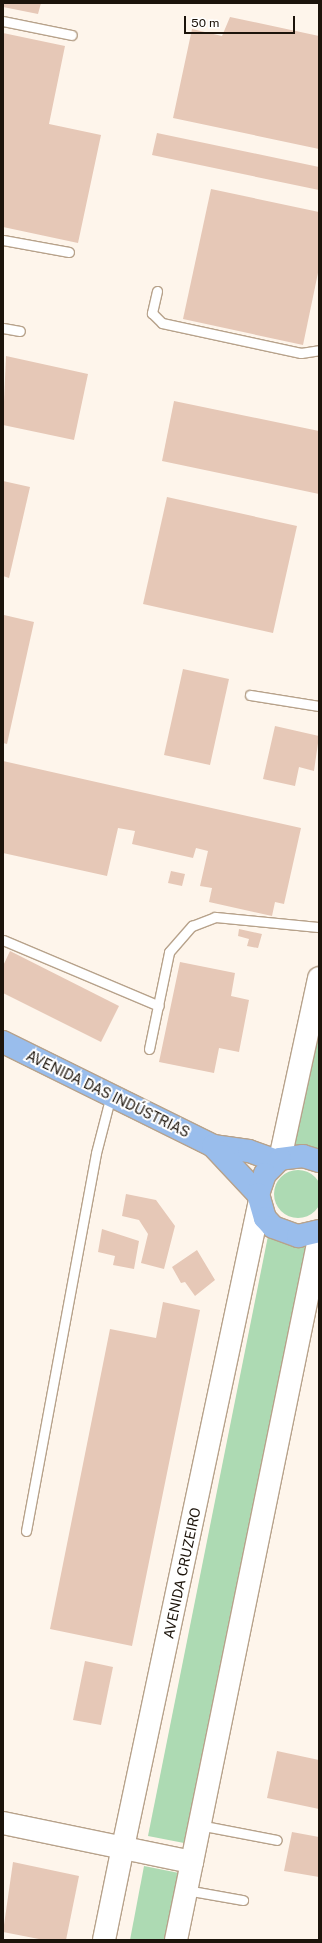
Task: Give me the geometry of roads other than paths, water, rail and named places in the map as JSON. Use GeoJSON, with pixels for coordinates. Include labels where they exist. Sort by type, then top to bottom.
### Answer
{"type":"FeatureCollection","features":[{"type":"Feature","properties":{"kind":"main road"},"geometry":{"type":"LineString","coordinates":[[259,1200],[265,1174],[278,1160],[319,978]]}},
{"type":"Feature","properties":{"kind":"main road","name":"AVENIDA DAS INDÚSTRIAS"},"geometry":{"type":"LineString","coordinates":[[3,1042],[111,1094],[213,1146]]}},
{"type":"Feature","properties":{"kind":"main road"},"geometry":{"type":"LineString","coordinates":[[213,1146],[249,1151],[278,1160],[304,1156],[319,1161]]}},
{"type":"Feature","properties":{"kind":"main road"},"geometry":{"type":"LineString","coordinates":[[213,1146],[259,1200],[269,1223],[285,1234],[298,1236],[319,1231]]}},
{"type":"Feature","properties":{"kind":"main road","name":"AVENIDA CRUZEIRO"},"geometry":{"type":"LineString","coordinates":[[104,1940],[259,1200]]}},
{"type":"Feature","properties":{"kind":"main road"},"geometry":{"type":"LineString","coordinates":[[176,1940],[319,1239]]}},
{"type":"Feature","properties":{"kind":"main road"},"geometry":{"type":"LineString","coordinates":[[3,1823],[192,1862]]}},
{"type":"Feature","properties":{"kind":"lane"},"geometry":{"type":"LineString","coordinates":[[3,21],[72,35]]}},
{"type":"Feature","properties":{"kind":"lane"},"geometry":{"type":"LineString","coordinates":[[3,240],[69,252]]}},
{"type":"Feature","properties":{"kind":"lane"},"geometry":{"type":"LineString","coordinates":[[157,291],[152,313],[162,323],[301,353],[319,350]]}},
{"type":"Feature","properties":{"kind":"lane"},"geometry":{"type":"LineString","coordinates":[[3,328],[20,331]]}},
{"type":"Feature","properties":{"kind":"lane"},"geometry":{"type":"LineString","coordinates":[[250,695],[319,706]]}},
{"type":"Feature","properties":{"kind":"lane"},"geometry":{"type":"LineString","coordinates":[[149,1049],[173,944],[198,924],[215,917],[319,927]]}},
{"type":"Feature","properties":{"kind":"lane"},"geometry":{"type":"LineString","coordinates":[[3,940],[158,1006]]}},
{"type":"Feature","properties":{"kind":"lane"},"geometry":{"type":"LineString","coordinates":[[26,1531],[96,1153],[111,1094]]}},
{"type":"Feature","properties":{"kind":"lane"},"geometry":{"type":"LineString","coordinates":[[199,1825],[277,1840]]}},
{"type":"Feature","properties":{"kind":"lane"},"geometry":{"type":"LineString","coordinates":[[186,1890],[243,1900]]}}]}
